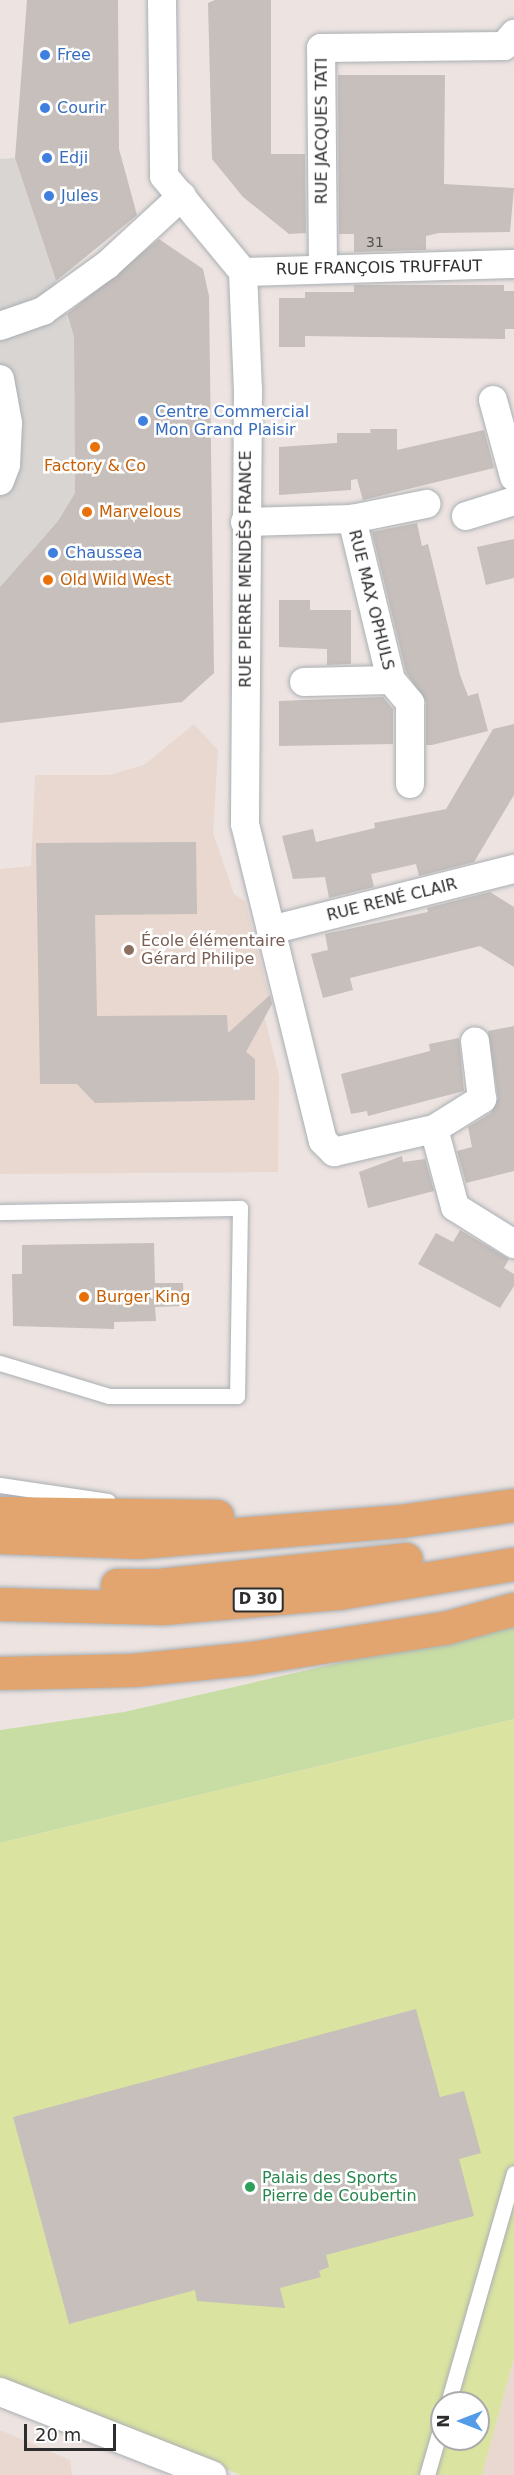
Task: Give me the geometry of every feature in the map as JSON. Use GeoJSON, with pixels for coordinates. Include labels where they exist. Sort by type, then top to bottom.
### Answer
{"type":"FeatureCollection","features":[{"type":"Feature","properties":{"kind":"main road"},"geometry":{"type":"LineString","coordinates":[[0,1537],[138,1542],[400,1521],[514,1505]]}},
{"type":"Feature","properties":{"kind":"main road"},"geometry":{"type":"LineString","coordinates":[[0,1513],[400,1521]]}},
{"type":"Feature","properties":{"kind":"main road","name":"D 30"},"geometry":{"type":"LineString","coordinates":[[0,1583],[159,1586],[339,1569],[514,1542]]}},
{"type":"Feature","properties":{"kind":"main road","name":"D 30"},"geometry":{"type":"LineString","coordinates":[[0,1604],[163,1608],[339,1593],[514,1564]]}},
{"type":"Feature","properties":{"kind":"main road"},"geometry":{"type":"LineString","coordinates":[[0,1673],[133,1670],[251,1658],[448,1627],[514,1609]]}},
{"type":"Feature","properties":{"kind":"main road"},"geometry":{"type":"LineString","coordinates":[[0,1692],[96,1686],[133,1670]]}},
{"type":"Feature","properties":{"kind":"street"},"geometry":{"type":"LineString","coordinates":[[162,0],[164,176],[243,272]]}},
{"type":"Feature","properties":{"kind":"street","name":"RUE JACQUES TATI"},"geometry":{"type":"LineString","coordinates":[[323,269],[321,48],[504,46],[514,34]]}},
{"type":"Feature","properties":{"kind":"street"},"geometry":{"type":"LineString","coordinates":[[0,326],[43,310],[108,265],[182,196]]}},
{"type":"Feature","properties":{"kind":"street","name":"RUE FRANÇOIS TRUFFAUT"},"geometry":{"type":"LineString","coordinates":[[243,272],[514,264]]}},
{"type":"Feature","properties":{"kind":"street","name":"RUE PIERRE MENDÈS FRANCE"},"geometry":{"type":"LineString","coordinates":[[243,272],[246,522],[245,825],[323,1141],[334,1152],[434,1129]]}},
{"type":"Feature","properties":{"kind":"street"},"geometry":{"type":"LineString","coordinates":[[0,379],[8,423],[6,465],[0,481]]}},
{"type":"Feature","properties":{"kind":"street"},"geometry":{"type":"LineString","coordinates":[[493,400],[514,477]]}},
{"type":"Feature","properties":{"kind":"street"},"geometry":{"type":"LineString","coordinates":[[466,516],[514,501]]}},
{"type":"Feature","properties":{"kind":"street","name":"RUE MAX OPHULS"},"geometry":{"type":"LineString","coordinates":[[246,522],[352,519],[426,504]]}},
{"type":"Feature","properties":{"kind":"street","name":"RUE MAX OPHULS"},"geometry":{"type":"LineString","coordinates":[[352,519],[391,680],[410,703],[410,784]]}},
{"type":"Feature","properties":{"kind":"street","name":"RUE MAX OPHULS"},"geometry":{"type":"LineString","coordinates":[[304,682],[391,680]]}},
{"type":"Feature","properties":{"kind":"street","name":"RUE RENÉ CLAIR"},"geometry":{"type":"LineString","coordinates":[[270,930],[514,869]]}},
{"type":"Feature","properties":{"kind":"street"},"geometry":{"type":"LineString","coordinates":[[475,1041],[482,1099],[434,1129],[455,1207],[514,1245]]}},
{"type":"Feature","properties":{"kind":"street"},"geometry":{"type":"LineString","coordinates":[[0,2392],[212,2475]]}},
{"type":"Feature","properties":{"kind":"lane"},"geometry":{"type":"LineString","coordinates":[[0,1212],[240,1208],[237,1396],[109,1396],[0,1363]]}},
{"type":"Feature","properties":{"kind":"lane"},"geometry":{"type":"LineString","coordinates":[[0,1485],[111,1501],[150,1516]]}},
{"type":"Feature","properties":{"kind":"lane"},"geometry":{"type":"LineString","coordinates":[[451,2391],[514,2174]]}},
{"type":"Feature","properties":{"kind":"lane"},"geometry":{"type":"LineString","coordinates":[[427,2475],[434,2451]]}},
{"type":"Feature","properties":{"kind":"shaded area"},"geometry":{"type":"Polygon","coordinates":[[[15,158],[74,337],[75,493],[58,521],[0,587],[0,159],[15,158]]]}},
{"type":"Feature","properties":{"kind":"shaded area","name":"École élémentaire Gérard Philipe"},"geometry":{"type":"Polygon","coordinates":[[[194,724],[218,750],[213,833],[234,894],[245,901],[270,999],[263,1011],[279,1076],[278,1172],[0,1174],[0,869],[31,866],[35,775],[109,775],[144,765],[194,724]]]}},
{"type":"Feature","properties":{"kind":"shaded area"},"geometry":{"type":"Polygon","coordinates":[[[514,2358],[514,2475],[482,2475],[514,2358]]]}},
{"type":"Feature","properties":{"kind":"shaded area"},"geometry":{"type":"Polygon","coordinates":[[[0,2430],[70,2460],[72,2475],[0,2475],[0,2430]]]}},
{"type":"Feature","properties":{"kind":"green space"},"geometry":{"type":"Polygon","coordinates":[[[514,1623],[514,1719],[0,1843],[0,1730],[124,1712],[514,1623]]]}},
{"type":"Feature","properties":{"kind":"green space"},"geometry":{"type":"Polygon","coordinates":[[[514,1719],[514,2358],[490,2446],[490,2391],[430,2391],[430,2451],[489,2451],[482,2475],[241,2475],[0,2382],[0,1843],[514,1719]]]}},
{"type":"Feature","properties":{"kind":"building"},"geometry":{"type":"Polygon","coordinates":[[[27,0],[118,0],[119,149],[137,215],[56,281],[15,158],[27,0]]]}},
{"type":"Feature","properties":{"kind":"building"},"geometry":{"type":"Polygon","coordinates":[[[215,0],[271,0],[271,154],[305,154],[306,233],[289,234],[243,197],[212,159],[208,3],[215,0]]]}},
{"type":"Feature","properties":{"kind":"building"},"geometry":{"type":"Polygon","coordinates":[[[338,75],[445,75],[444,184],[514,188],[510,232],[439,233],[426,236],[426,250],[354,252],[354,234],[339,234],[338,75]]]}},
{"type":"Feature","properties":{"kind":"building","name":"Centre Commercial Mon Grand Plaisir"},"geometry":{"type":"Polygon","coordinates":[[[159,239],[203,269],[209,296],[214,673],[182,702],[0,723],[0,587],[58,521],[75,493],[74,337],[67,314],[159,239]]]}},
{"type":"Feature","properties":{"kind":"building"},"geometry":{"type":"Polygon","coordinates":[[[354,285],[504,285],[504,291],[514,291],[514,329],[505,329],[505,339],[305,336],[305,347],[279,347],[279,298],[305,298],[305,292],[354,292],[354,285]]]}},
{"type":"Feature","properties":{"kind":"building"},"geometry":{"type":"Polygon","coordinates":[[[370,429],[397,429],[397,450],[484,430],[494,468],[363,500],[357,479],[351,480],[351,490],[279,495],[279,447],[337,443],[337,433],[371,433],[370,429]]]}},
{"type":"Feature","properties":{"kind":"building"},"geometry":{"type":"Polygon","coordinates":[[[417,523],[422,546],[428,544],[460,675],[468,696],[478,693],[488,731],[432,745],[426,745],[426,702],[406,672],[372,532],[417,523]]]}},
{"type":"Feature","properties":{"kind":"building"},"geometry":{"type":"Polygon","coordinates":[[[514,539],[514,578],[486,585],[477,547],[514,539]]]}},
{"type":"Feature","properties":{"kind":"building"},"geometry":{"type":"Polygon","coordinates":[[[279,600],[310,600],[310,610],[351,610],[351,664],[327,665],[327,649],[279,647],[279,600]]]}},
{"type":"Feature","properties":{"kind":"building"},"geometry":{"type":"Polygon","coordinates":[[[383,697],[393,709],[393,744],[279,746],[279,701],[383,697]]]}},
{"type":"Feature","properties":{"kind":"building"},"geometry":{"type":"Polygon","coordinates":[[[514,724],[514,795],[474,862],[419,876],[416,864],[371,874],[374,887],[329,898],[325,877],[293,879],[282,836],[313,829],[316,842],[375,828],[374,823],[446,809],[493,729],[514,724]]]}},
{"type":"Feature","properties":{"kind":"building"},"geometry":{"type":"Polygon","coordinates":[[[196,842],[197,914],[95,915],[97,1016],[227,1015],[228,1033],[270,995],[272,1004],[246,1052],[255,1059],[255,1100],[95,1103],[77,1084],[40,1084],[36,843],[196,842]]]}},
{"type":"Feature","properties":{"kind":"building"},"geometry":{"type":"Polygon","coordinates":[[[490,892],[514,907],[514,967],[480,946],[350,978],[353,990],[323,998],[311,954],[328,950],[325,934],[428,912],[427,908],[490,892]]]}},
{"type":"Feature","properties":{"kind":"building"},"geometry":{"type":"Polygon","coordinates":[[[514,1026],[514,1171],[466,1183],[457,1151],[472,1147],[468,1127],[491,1113],[498,1098],[488,1031],[514,1026]]]}},
{"type":"Feature","properties":{"kind":"building"},"geometry":{"type":"Polygon","coordinates":[[[459,1038],[464,1091],[368,1116],[367,1111],[351,1114],[341,1074],[430,1051],[429,1044],[459,1038]]]}},
{"type":"Feature","properties":{"kind":"building"},"geometry":{"type":"Polygon","coordinates":[[[402,1156],[403,1162],[425,1159],[434,1191],[368,1208],[359,1172],[402,1156]]]}},
{"type":"Feature","properties":{"kind":"building"},"geometry":{"type":"Polygon","coordinates":[[[460,1230],[509,1259],[504,1268],[514,1274],[514,1286],[500,1308],[418,1264],[436,1233],[453,1242],[460,1230]]]}},
{"type":"Feature","properties":{"kind":"building","name":"Burger King"},"geometry":{"type":"Polygon","coordinates":[[[154,1243],[155,1283],[183,1283],[184,1306],[155,1307],[156,1321],[114,1322],[114,1329],[13,1326],[12,1274],[22,1274],[22,1245],[154,1243]]]}},
{"type":"Feature","properties":{"kind":"building","name":"Palais des Sports Pierre de Coubertin"},"geometry":{"type":"Polygon","coordinates":[[[416,2009],[440,2097],[464,2091],[481,2153],[459,2159],[474,2216],[326,2255],[329,2267],[319,2271],[321,2277],[280,2288],[285,2308],[197,2301],[195,2290],[69,2324],[13,2117],[416,2009]]]}},
{"type":"Feature","properties":{"kind":"place","name":"Free"},"geometry":{"type":"Point","coordinates":[45,55]}},
{"type":"Feature","properties":{"kind":"place","name":"Courir"},"geometry":{"type":"Point","coordinates":[45,108]}},
{"type":"Feature","properties":{"kind":"place","name":"Edji"},"geometry":{"type":"Point","coordinates":[47,158]}},
{"type":"Feature","properties":{"kind":"place","name":"Jules"},"geometry":{"type":"Point","coordinates":[49,196]}},
{"type":"Feature","properties":{"kind":"place","name":"Centre Commercial Mon Grand Plaisir"},"geometry":{"type":"Point","coordinates":[143,421]}},
{"type":"Feature","properties":{"kind":"place","name":"Factory & Co"},"geometry":{"type":"Point","coordinates":[95,447]}},
{"type":"Feature","properties":{"kind":"place","name":"Marvelous"},"geometry":{"type":"Point","coordinates":[87,512]}},
{"type":"Feature","properties":{"kind":"place","name":"Chaussea"},"geometry":{"type":"Point","coordinates":[53,553]}},
{"type":"Feature","properties":{"kind":"place","name":"Old Wild West"},"geometry":{"type":"Point","coordinates":[48,580]}},
{"type":"Feature","properties":{"kind":"place","name":"École élémentaire Gérard Philipe"},"geometry":{"type":"Point","coordinates":[129,950]}},
{"type":"Feature","properties":{"kind":"place","name":"Burger King"},"geometry":{"type":"Point","coordinates":[84,1297]}},
{"type":"Feature","properties":{"kind":"place","name":"Palais des Sports Pierre de Coubertin"},"geometry":{"type":"Point","coordinates":[250,2187]}}]}
